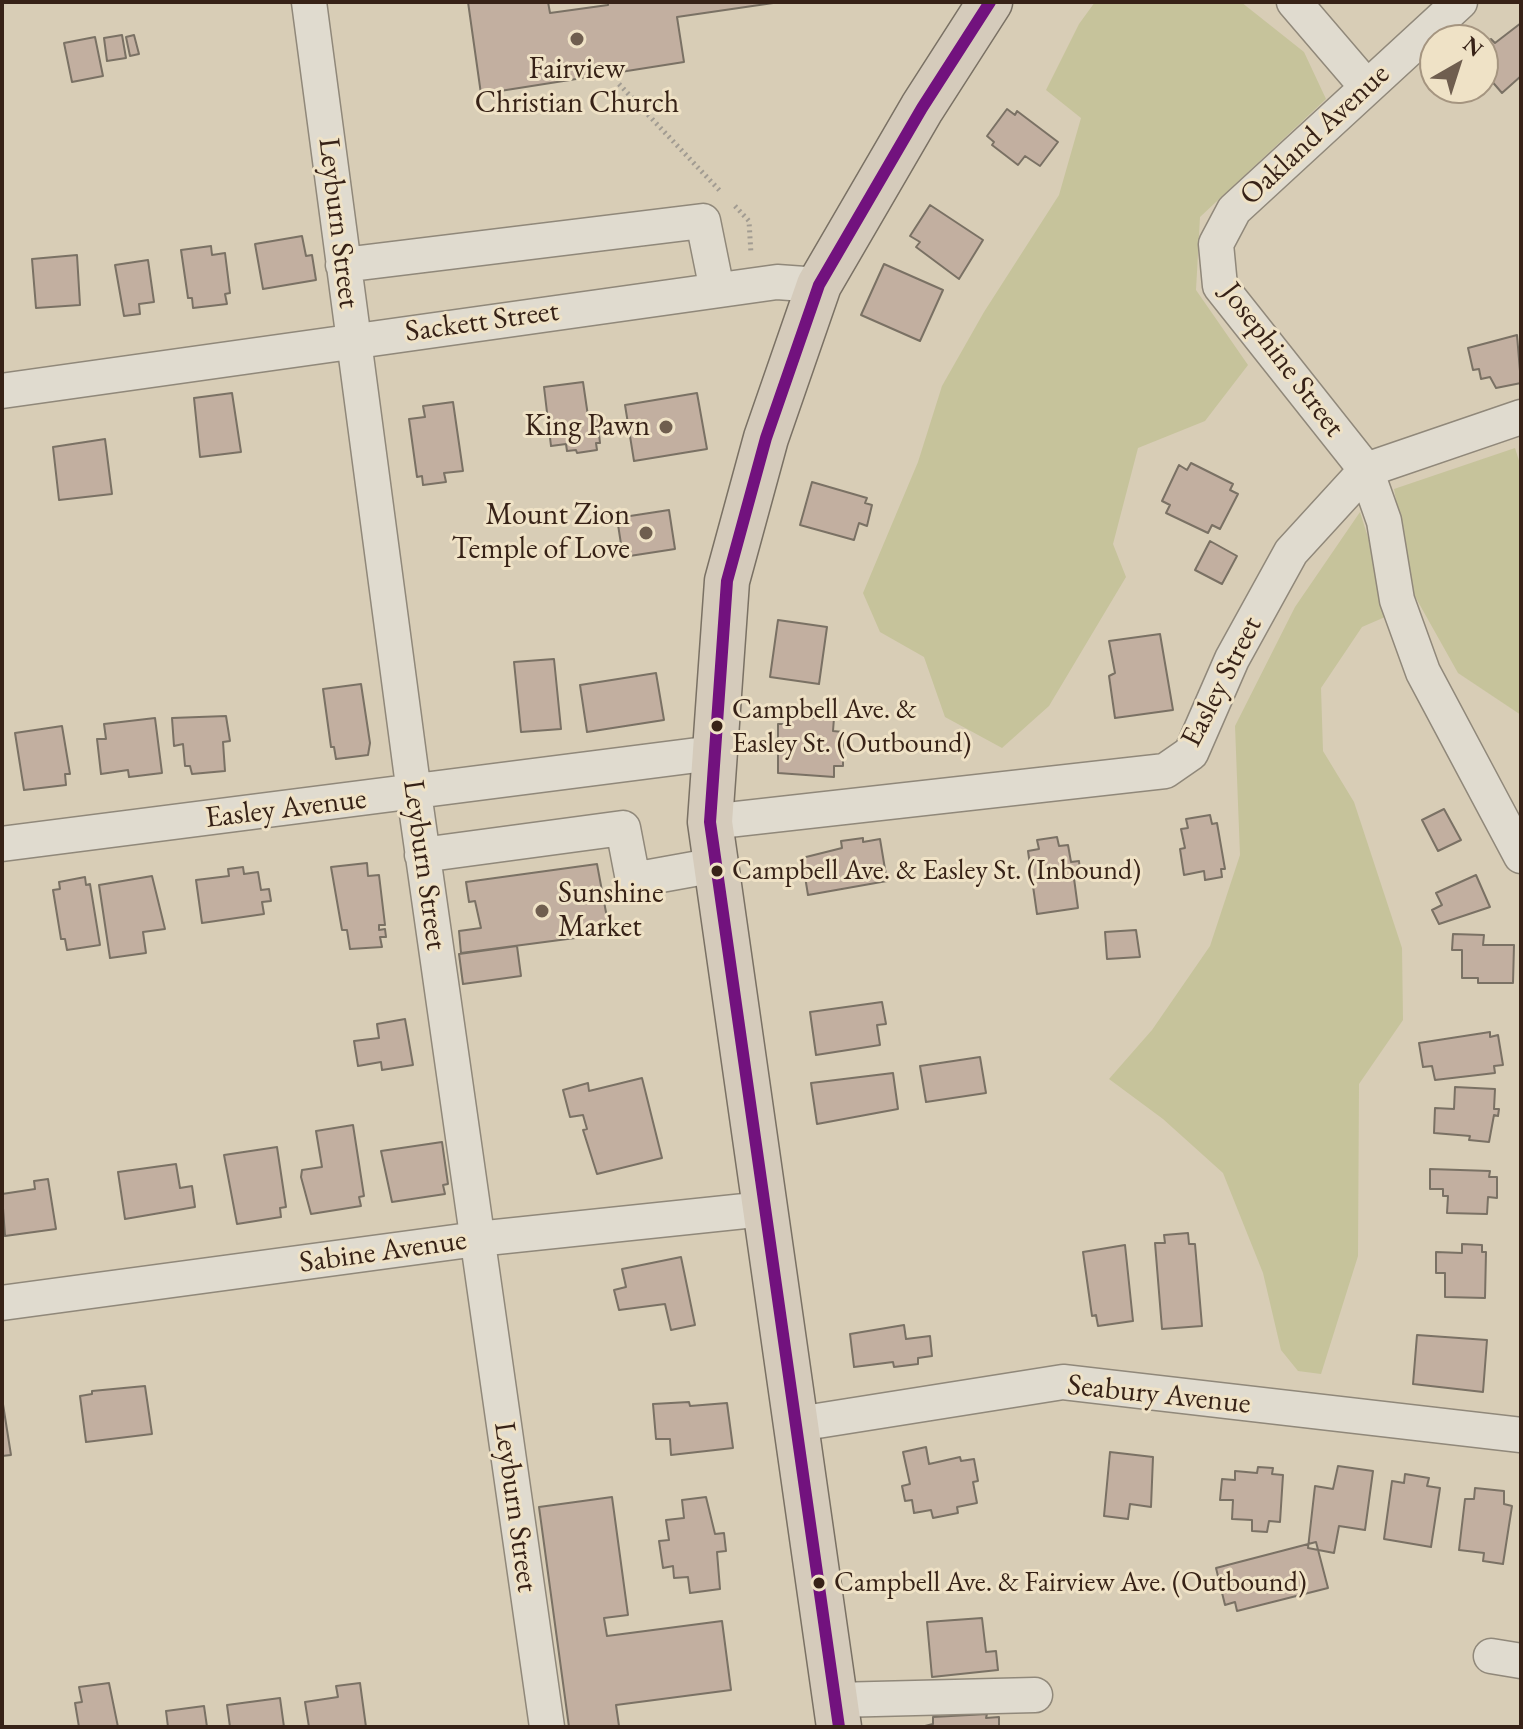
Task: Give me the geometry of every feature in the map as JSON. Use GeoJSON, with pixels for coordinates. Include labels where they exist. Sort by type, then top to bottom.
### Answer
{"type":"FeatureCollection","features":[{"type":"Feature","properties":{"kind":"main road"},"geometry":{"type":"LineString","coordinates":[[837,1713],[710,822],[727,581],[766,438],[819,285],[922,108],[990,2]]}},
{"type":"Feature","properties":{"kind":"street","name":"Leyburn Street"},"geometry":{"type":"LineString","coordinates":[[309,2],[422,855],[547,1727]]}},
{"type":"Feature","properties":{"kind":"street"},"geometry":{"type":"LineString","coordinates":[[1294,2],[1366,86]]}},
{"type":"Feature","properties":{"kind":"street","name":"Oakland Avenue"},"geometry":{"type":"LineString","coordinates":[[1216,244],[1234,210],[1460,2]]}},
{"type":"Feature","properties":{"kind":"street"},"geometry":{"type":"LineString","coordinates":[[343,265],[703,221],[717,290]]}},
{"type":"Feature","properties":{"kind":"street","name":"Josephine Street"},"geometry":{"type":"LineString","coordinates":[[1216,244],[1220,286],[1366,470],[1384,521],[1397,600],[1423,672],[1521,856]]}},
{"type":"Feature","properties":{"kind":"street","name":"Sackett Street"},"geometry":{"type":"LineString","coordinates":[[2,391],[777,282],[819,285]]}},
{"type":"Feature","properties":{"kind":"street","name":"Easley Street"},"geometry":{"type":"LineString","coordinates":[[710,822],[1165,771],[1191,753],[1232,659],[1291,552],[1366,470],[1521,417]]}},
{"type":"Feature","properties":{"kind":"street","name":"Easley Avenue"},"geometry":{"type":"LineString","coordinates":[[2,844],[713,753]]}},
{"type":"Feature","properties":{"kind":"street"},"geometry":{"type":"LineString","coordinates":[[422,855],[623,828],[633,880],[716,865]]}},
{"type":"Feature","properties":{"kind":"street","name":"Sabine Avenue"},"geometry":{"type":"LineString","coordinates":[[2,1303],[477,1239],[764,1209]]}},
{"type":"Feature","properties":{"kind":"street","name":"Seabury Avenue"},"geometry":{"type":"LineString","coordinates":[[798,1424],[1063,1382],[1521,1435]]}},
{"type":"Feature","properties":{"kind":"street"},"geometry":{"type":"LineString","coordinates":[[837,1713],[1035,1695]]}},
{"type":"Feature","properties":{"kind":"path"},"geometry":{"type":"LineString","coordinates":[[619,84],[749,221],[751,255]]}},
{"type":"Feature","properties":{"kind":"shaded area"},"geometry":{"type":"Polygon","coordinates":[[[1095,2],[1241,2],[1304,52],[1326,99],[1200,217],[1196,290],[1248,365],[1205,421],[1138,448],[1113,544],[1126,577],[1049,706],[1002,748],[945,717],[924,657],[880,632],[863,593],[918,462],[942,386],[984,312],[1059,195],[1081,118],[1046,90],[1079,24],[1095,2]]]}},
{"type":"Feature","properties":{"kind":"shaded area"},"geometry":{"type":"Polygon","coordinates":[[[1515,448],[1521,467],[1521,715],[1458,673],[1412,591],[1394,489],[1515,448]]]}},
{"type":"Feature","properties":{"kind":"shaded area"},"geometry":{"type":"Polygon","coordinates":[[[1360,512],[1392,614],[1362,627],[1321,688],[1323,751],[1354,802],[1402,948],[1403,1020],[1359,1084],[1358,1256],[1321,1374],[1298,1371],[1281,1350],[1263,1273],[1223,1173],[1163,1119],[1109,1079],[1152,1030],[1210,946],[1240,855],[1235,726],[1295,607],[1360,512]]]}},
{"type":"Feature","properties":{"kind":"building","name":"Fairview Christian Church"},"geometry":{"type":"Polygon","coordinates":[[[468,2],[548,2],[550,13],[608,5],[608,2],[780,2],[677,17],[684,62],[481,94],[468,2]]]}},
{"type":"Feature","properties":{"kind":"building"},"geometry":{"type":"Polygon","coordinates":[[[1521,23],[1521,76],[1502,93],[1499,90],[1499,40],[1521,23]]]}},
{"type":"Feature","properties":{"kind":"building"},"geometry":{"type":"Polygon","coordinates":[[[122,35],[126,58],[107,61],[104,38],[122,35]]]}},
{"type":"Feature","properties":{"kind":"building"},"geometry":{"type":"Polygon","coordinates":[[[134,35],[139,54],[130,56],[126,37],[134,35]]]}},
{"type":"Feature","properties":{"kind":"building"},"geometry":{"type":"Polygon","coordinates":[[[95,37],[103,76],[72,82],[64,43],[95,37]]]}},
{"type":"Feature","properties":{"kind":"building"},"geometry":{"type":"Polygon","coordinates":[[[1007,109],[1015,115],[1017,111],[1058,142],[1040,166],[1025,156],[1018,165],[992,145],[994,142],[987,136],[1007,109]]]}},
{"type":"Feature","properties":{"kind":"building"},"geometry":{"type":"Polygon","coordinates":[[[930,205],[983,240],[959,279],[916,247],[920,242],[910,236],[930,205]]]}},
{"type":"Feature","properties":{"kind":"building"},"geometry":{"type":"Polygon","coordinates":[[[302,236],[306,256],[312,255],[316,280],[263,289],[255,244],[302,236]]]}},
{"type":"Feature","properties":{"kind":"building"},"geometry":{"type":"Polygon","coordinates":[[[211,246],[212,255],[225,253],[230,293],[225,294],[227,304],[193,308],[192,298],[188,298],[181,250],[211,246]]]}},
{"type":"Feature","properties":{"kind":"building"},"geometry":{"type":"Polygon","coordinates":[[[77,255],[80,305],[36,308],[32,259],[77,255]]]}},
{"type":"Feature","properties":{"kind":"building"},"geometry":{"type":"Polygon","coordinates":[[[148,260],[154,302],[139,304],[140,314],[124,316],[115,265],[148,260]]]}},
{"type":"Feature","properties":{"kind":"building"},"geometry":{"type":"Polygon","coordinates":[[[884,264],[943,290],[920,341],[861,315],[884,264]]]}},
{"type":"Feature","properties":{"kind":"building"},"geometry":{"type":"Polygon","coordinates":[[[1517,335],[1521,383],[1496,388],[1490,377],[1481,379],[1479,369],[1473,370],[1468,348],[1517,335]]]}},
{"type":"Feature","properties":{"kind":"building"},"geometry":{"type":"Polygon","coordinates":[[[583,382],[588,416],[597,415],[600,443],[596,443],[597,450],[577,453],[576,450],[567,451],[566,444],[551,446],[544,387],[583,382]]]}},
{"type":"Feature","properties":{"kind":"building"},"geometry":{"type":"Polygon","coordinates":[[[232,393],[241,452],[200,457],[194,398],[232,393]]]}},
{"type":"Feature","properties":{"kind":"building","name":"King Pawn"},"geometry":{"type":"Polygon","coordinates":[[[697,393],[707,449],[634,461],[625,405],[697,393]]]}},
{"type":"Feature","properties":{"kind":"building"},"geometry":{"type":"Polygon","coordinates":[[[453,402],[463,471],[444,473],[446,482],[423,485],[422,476],[417,477],[409,419],[425,417],[423,406],[453,402]]]}},
{"type":"Feature","properties":{"kind":"building"},"geometry":{"type":"Polygon","coordinates":[[[105,439],[112,494],[59,500],[53,447],[105,439]]]}},
{"type":"Feature","properties":{"kind":"building"},"geometry":{"type":"Polygon","coordinates":[[[1191,463],[1233,484],[1230,490],[1238,494],[1220,529],[1212,525],[1208,533],[1166,513],[1170,505],[1162,501],[1179,465],[1187,470],[1191,463]]]}},
{"type":"Feature","properties":{"kind":"building"},"geometry":{"type":"Polygon","coordinates":[[[812,482],[867,498],[865,503],[872,505],[867,526],[859,523],[854,540],[800,525],[812,482]]]}},
{"type":"Feature","properties":{"kind":"building","name":"Mount Zion Temple of Love"},"geometry":{"type":"Polygon","coordinates":[[[669,510],[675,549],[623,557],[617,518],[669,510]]]}},
{"type":"Feature","properties":{"kind":"building"},"geometry":{"type":"Polygon","coordinates":[[[1210,541],[1237,556],[1222,584],[1195,570],[1210,541]]]}},
{"type":"Feature","properties":{"kind":"building"},"geometry":{"type":"Polygon","coordinates":[[[778,620],[827,627],[819,684],[770,677],[778,620]]]}},
{"type":"Feature","properties":{"kind":"building"},"geometry":{"type":"Polygon","coordinates":[[[1160,634],[1173,710],[1115,718],[1109,676],[1115,673],[1109,641],[1160,634]]]}},
{"type":"Feature","properties":{"kind":"building"},"geometry":{"type":"Polygon","coordinates":[[[554,659],[561,729],[521,732],[514,662],[554,659]]]}},
{"type":"Feature","properties":{"kind":"building"},"geometry":{"type":"Polygon","coordinates":[[[656,673],[664,720],[587,732],[580,685],[656,673]]]}},
{"type":"Feature","properties":{"kind":"building"},"geometry":{"type":"Polygon","coordinates":[[[361,684],[370,743],[368,755],[336,759],[334,747],[331,747],[323,689],[361,684]]]}},
{"type":"Feature","properties":{"kind":"building"},"geometry":{"type":"Polygon","coordinates":[[[226,716],[230,741],[223,742],[225,771],[192,774],[190,766],[185,766],[183,744],[174,746],[172,718],[226,716]]]}},
{"type":"Feature","properties":{"kind":"building"},"geometry":{"type":"Polygon","coordinates":[[[155,718],[162,773],[129,777],[128,770],[101,774],[97,739],[106,739],[104,724],[155,718]]]}},
{"type":"Feature","properties":{"kind":"building"},"geometry":{"type":"Polygon","coordinates":[[[787,718],[834,718],[833,731],[843,732],[843,766],[834,766],[834,777],[778,773],[778,724],[787,724],[787,718]]]}},
{"type":"Feature","properties":{"kind":"building"},"geometry":{"type":"Polygon","coordinates":[[[62,726],[70,774],[65,774],[66,785],[24,790],[15,733],[62,726]]]}},
{"type":"Feature","properties":{"kind":"building"},"geometry":{"type":"Polygon","coordinates":[[[1444,809],[1461,840],[1438,851],[1422,820],[1444,809]]]}},
{"type":"Feature","properties":{"kind":"building"},"geometry":{"type":"Polygon","coordinates":[[[1210,815],[1212,824],[1217,823],[1225,869],[1221,869],[1222,877],[1205,880],[1204,871],[1184,875],[1180,849],[1185,848],[1181,829],[1188,828],[1186,819],[1210,815]]]}},
{"type":"Feature","properties":{"kind":"building"},"geometry":{"type":"Polygon","coordinates":[[[1057,837],[1059,846],[1068,845],[1071,862],[1079,861],[1080,871],[1073,871],[1078,908],[1037,914],[1028,851],[1039,849],[1037,840],[1057,837]]]}},
{"type":"Feature","properties":{"kind":"building"},"geometry":{"type":"Polygon","coordinates":[[[863,838],[863,842],[880,839],[887,881],[808,895],[802,858],[842,848],[841,841],[863,838]]]}},
{"type":"Feature","properties":{"kind":"building"},"geometry":{"type":"Polygon","coordinates":[[[367,863],[368,876],[379,875],[385,925],[379,925],[379,930],[385,929],[386,937],[380,937],[382,947],[350,949],[347,930],[342,930],[331,867],[367,863]]]}},
{"type":"Feature","properties":{"kind":"building","name":"Sunshine Market"},"geometry":{"type":"Polygon","coordinates":[[[597,864],[608,923],[597,925],[598,935],[461,953],[459,931],[481,928],[475,901],[469,902],[466,882],[597,864]]]}},
{"type":"Feature","properties":{"kind":"building"},"geometry":{"type":"Polygon","coordinates":[[[243,867],[244,874],[258,872],[261,890],[269,889],[271,901],[262,902],[264,914],[202,923],[196,880],[229,876],[228,869],[243,867]]]}},
{"type":"Feature","properties":{"kind":"building"},"geometry":{"type":"Polygon","coordinates":[[[1476,875],[1490,907],[1439,924],[1432,910],[1442,905],[1436,893],[1476,875]]]}},
{"type":"Feature","properties":{"kind":"building"},"geometry":{"type":"Polygon","coordinates":[[[152,876],[165,929],[143,932],[146,953],[110,958],[99,885],[152,876]]]}},
{"type":"Feature","properties":{"kind":"building"},"geometry":{"type":"Polygon","coordinates":[[[85,877],[86,885],[90,884],[100,945],[67,950],[65,939],[61,939],[53,890],[60,889],[59,882],[85,877]]]}},
{"type":"Feature","properties":{"kind":"building"},"geometry":{"type":"Polygon","coordinates":[[[1136,930],[1140,957],[1107,959],[1105,932],[1136,930]]]}},
{"type":"Feature","properties":{"kind":"building"},"geometry":{"type":"Polygon","coordinates":[[[1453,934],[1484,935],[1483,945],[1514,945],[1513,983],[1478,983],[1478,978],[1462,978],[1462,950],[1452,950],[1453,934]]]}},
{"type":"Feature","properties":{"kind":"building"},"geometry":{"type":"Polygon","coordinates":[[[517,946],[521,976],[463,984],[459,954],[517,946]]]}},
{"type":"Feature","properties":{"kind":"building"},"geometry":{"type":"Polygon","coordinates":[[[882,1002],[886,1024],[877,1025],[880,1045],[816,1055],[810,1012],[882,1002]]]}},
{"type":"Feature","properties":{"kind":"building"},"geometry":{"type":"Polygon","coordinates":[[[405,1019],[413,1065],[382,1070],[381,1062],[358,1066],[354,1041],[379,1038],[377,1024],[405,1019]]]}},
{"type":"Feature","properties":{"kind":"building"},"geometry":{"type":"Polygon","coordinates":[[[1490,1032],[1490,1037],[1498,1035],[1503,1065],[1494,1066],[1495,1073],[1435,1080],[1432,1066],[1423,1067],[1419,1043],[1490,1032]]]}},
{"type":"Feature","properties":{"kind":"building"},"geometry":{"type":"Polygon","coordinates":[[[980,1057],[986,1093],[926,1102],[920,1066],[980,1057]]]}},
{"type":"Feature","properties":{"kind":"building"},"geometry":{"type":"Polygon","coordinates":[[[893,1073],[898,1109],[817,1124],[811,1083],[893,1073]]]}},
{"type":"Feature","properties":{"kind":"building"},"geometry":{"type":"Polygon","coordinates":[[[642,1078],[662,1158],[597,1174],[583,1130],[587,1129],[583,1115],[570,1117],[563,1090],[588,1083],[589,1091],[642,1078]]]}},
{"type":"Feature","properties":{"kind":"building"},"geometry":{"type":"Polygon","coordinates":[[[1455,1087],[1495,1089],[1494,1109],[1499,1109],[1498,1116],[1494,1115],[1489,1142],[1469,1140],[1470,1136],[1434,1133],[1435,1108],[1454,1109],[1455,1087]]]}},
{"type":"Feature","properties":{"kind":"building"},"geometry":{"type":"Polygon","coordinates":[[[353,1125],[364,1196],[359,1197],[361,1206],[311,1214],[301,1177],[302,1170],[322,1167],[316,1131],[353,1125]]]}},
{"type":"Feature","properties":{"kind":"building"},"geometry":{"type":"Polygon","coordinates":[[[442,1142],[448,1184],[443,1185],[445,1194],[392,1202],[381,1151],[442,1142]]]}},
{"type":"Feature","properties":{"kind":"building"},"geometry":{"type":"Polygon","coordinates":[[[277,1147],[286,1207],[280,1208],[281,1217],[237,1224],[224,1155],[277,1147]]]}},
{"type":"Feature","properties":{"kind":"building"},"geometry":{"type":"Polygon","coordinates":[[[176,1164],[180,1188],[192,1186],[195,1207],[125,1219],[118,1172],[176,1164]]]}},
{"type":"Feature","properties":{"kind":"building"},"geometry":{"type":"Polygon","coordinates":[[[1430,1169],[1490,1171],[1489,1177],[1497,1177],[1497,1198],[1488,1197],[1487,1214],[1447,1213],[1448,1196],[1443,1196],[1443,1189],[1430,1189],[1430,1169]]]}},
{"type":"Feature","properties":{"kind":"building"},"geometry":{"type":"Polygon","coordinates":[[[48,1179],[56,1229],[5,1236],[2,1194],[35,1189],[34,1181],[48,1179]]]}},
{"type":"Feature","properties":{"kind":"building"},"geometry":{"type":"Polygon","coordinates":[[[1188,1233],[1189,1244],[1195,1244],[1202,1326],[1162,1329],[1155,1243],[1165,1243],[1164,1235],[1188,1233]]]}},
{"type":"Feature","properties":{"kind":"building"},"geometry":{"type":"Polygon","coordinates":[[[1462,1244],[1482,1245],[1482,1252],[1486,1252],[1485,1298],[1445,1297],[1445,1273],[1436,1273],[1436,1252],[1462,1253],[1462,1244]]]}},
{"type":"Feature","properties":{"kind":"building"},"geometry":{"type":"Polygon","coordinates":[[[1125,1245],[1133,1321],[1098,1326],[1096,1315],[1092,1316],[1083,1252],[1125,1245]]]}},
{"type":"Feature","properties":{"kind":"building"},"geometry":{"type":"Polygon","coordinates":[[[681,1257],[695,1325],[671,1330],[665,1304],[619,1310],[614,1290],[626,1287],[622,1269],[681,1257]]]}},
{"type":"Feature","properties":{"kind":"building"},"geometry":{"type":"Polygon","coordinates":[[[904,1325],[906,1339],[930,1336],[932,1356],[918,1358],[918,1364],[894,1367],[893,1362],[854,1367],[850,1334],[904,1325]]]}},
{"type":"Feature","properties":{"kind":"building"},"geometry":{"type":"Polygon","coordinates":[[[1417,1335],[1487,1340],[1483,1392],[1413,1384],[1417,1335]]]}},
{"type":"Feature","properties":{"kind":"building"},"geometry":{"type":"Polygon","coordinates":[[[145,1386],[152,1434],[86,1442],[80,1396],[92,1394],[92,1391],[145,1386]]]}},
{"type":"Feature","properties":{"kind":"building"},"geometry":{"type":"Polygon","coordinates":[[[2,1398],[11,1455],[2,1456],[2,1398]]]}},
{"type":"Feature","properties":{"kind":"building"},"geometry":{"type":"Polygon","coordinates":[[[689,1402],[690,1406],[727,1403],[733,1448],[671,1455],[670,1439],[656,1439],[653,1404],[689,1402]]]}},
{"type":"Feature","properties":{"kind":"building"},"geometry":{"type":"Polygon","coordinates":[[[926,1447],[929,1464],[960,1457],[961,1461],[974,1459],[978,1481],[973,1482],[977,1503],[957,1507],[958,1513],[933,1518],[931,1510],[914,1513],[912,1500],[905,1501],[902,1486],[910,1484],[903,1452],[926,1447]]]}},
{"type":"Feature","properties":{"kind":"building"},"geometry":{"type":"Polygon","coordinates":[[[1110,1452],[1153,1457],[1151,1507],[1130,1504],[1128,1519],[1104,1516],[1110,1452]]]}},
{"type":"Feature","properties":{"kind":"building"},"geometry":{"type":"Polygon","coordinates":[[[1338,1466],[1373,1471],[1365,1530],[1339,1526],[1334,1553],[1308,1548],[1315,1486],[1333,1489],[1338,1466]]]}},
{"type":"Feature","properties":{"kind":"building"},"geometry":{"type":"Polygon","coordinates":[[[1258,1467],[1273,1468],[1272,1474],[1283,1475],[1280,1522],[1269,1521],[1267,1532],[1252,1531],[1252,1520],[1232,1519],[1233,1500],[1220,1500],[1222,1479],[1235,1480],[1235,1471],[1257,1473],[1258,1467]]]}},
{"type":"Feature","properties":{"kind":"building"},"geometry":{"type":"Polygon","coordinates":[[[1405,1474],[1429,1478],[1427,1486],[1440,1488],[1431,1547],[1384,1539],[1392,1481],[1404,1483],[1405,1474]]]}},
{"type":"Feature","properties":{"kind":"building"},"geometry":{"type":"Polygon","coordinates":[[[1475,1488],[1504,1491],[1504,1504],[1512,1506],[1503,1564],[1483,1561],[1484,1553],[1459,1550],[1465,1499],[1474,1499],[1475,1488]]]}},
{"type":"Feature","properties":{"kind":"building"},"geometry":{"type":"Polygon","coordinates":[[[612,1497],[628,1615],[604,1618],[607,1636],[722,1621],[731,1690],[616,1705],[619,1726],[569,1727],[539,1507],[612,1497]]]}},
{"type":"Feature","properties":{"kind":"building"},"geometry":{"type":"Polygon","coordinates":[[[706,1497],[715,1534],[724,1533],[726,1551],[717,1552],[720,1589],[690,1593],[688,1577],[674,1578],[673,1566],[663,1568],[659,1541],[669,1540],[666,1520],[684,1518],[682,1500],[706,1497]]]}},
{"type":"Feature","properties":{"kind":"building"},"geometry":{"type":"Polygon","coordinates":[[[1316,1542],[1328,1588],[1237,1611],[1235,1602],[1225,1605],[1216,1568],[1316,1542]]]}},
{"type":"Feature","properties":{"kind":"building"},"geometry":{"type":"Polygon","coordinates":[[[982,1618],[986,1652],[996,1651],[998,1670],[932,1677],[927,1622],[982,1618]]]}},
{"type":"Feature","properties":{"kind":"building"},"geometry":{"type":"Polygon","coordinates":[[[109,1683],[118,1727],[79,1727],[75,1703],[82,1702],[79,1687],[109,1683]]]}},
{"type":"Feature","properties":{"kind":"building"},"geometry":{"type":"Polygon","coordinates":[[[360,1683],[366,1727],[309,1727],[305,1702],[338,1697],[336,1686],[360,1683]]]}},
{"type":"Feature","properties":{"kind":"building"},"geometry":{"type":"Polygon","coordinates":[[[280,1698],[284,1727],[230,1727],[227,1705],[280,1698]]]}},
{"type":"Feature","properties":{"kind":"building"},"geometry":{"type":"Polygon","coordinates":[[[204,1706],[207,1727],[168,1727],[166,1711],[204,1706]]]}},
{"type":"Feature","properties":{"kind":"building"},"geometry":{"type":"Polygon","coordinates":[[[987,1714],[986,1718],[999,1717],[999,1727],[921,1727],[933,1724],[933,1717],[987,1714]]]}},
{"type":"Feature","properties":{"kind":"transit line"},"geometry":{"type":"LineString","coordinates":[[839,1727],[710,822],[727,581],[766,438],[819,285],[922,108],[990,2]]}},
{"type":"Feature","properties":{"kind":"place","name":"Fairview Christian Church"},"geometry":{"type":"Point","coordinates":[577,39]}},
{"type":"Feature","properties":{"kind":"place","name":"King Pawn"},"geometry":{"type":"Point","coordinates":[666,427]}},
{"type":"Feature","properties":{"kind":"place","name":"Mount Zion Temple of Love"},"geometry":{"type":"Point","coordinates":[646,533]}},
{"type":"Feature","properties":{"kind":"place","name":"Campbell Ave. & Easley St. (Outbound)"},"geometry":{"type":"Point","coordinates":[717,726]}},
{"type":"Feature","properties":{"kind":"place","name":"Campbell Ave. & Easley St. (Inbound)"},"geometry":{"type":"Point","coordinates":[717,871]}},
{"type":"Feature","properties":{"kind":"place","name":"Sunshine Market"},"geometry":{"type":"Point","coordinates":[542,911]}},
{"type":"Feature","properties":{"kind":"place","name":"Campbell Ave. & Fairview Ave. (Outbound)"},"geometry":{"type":"Point","coordinates":[819,1583]}}]}
